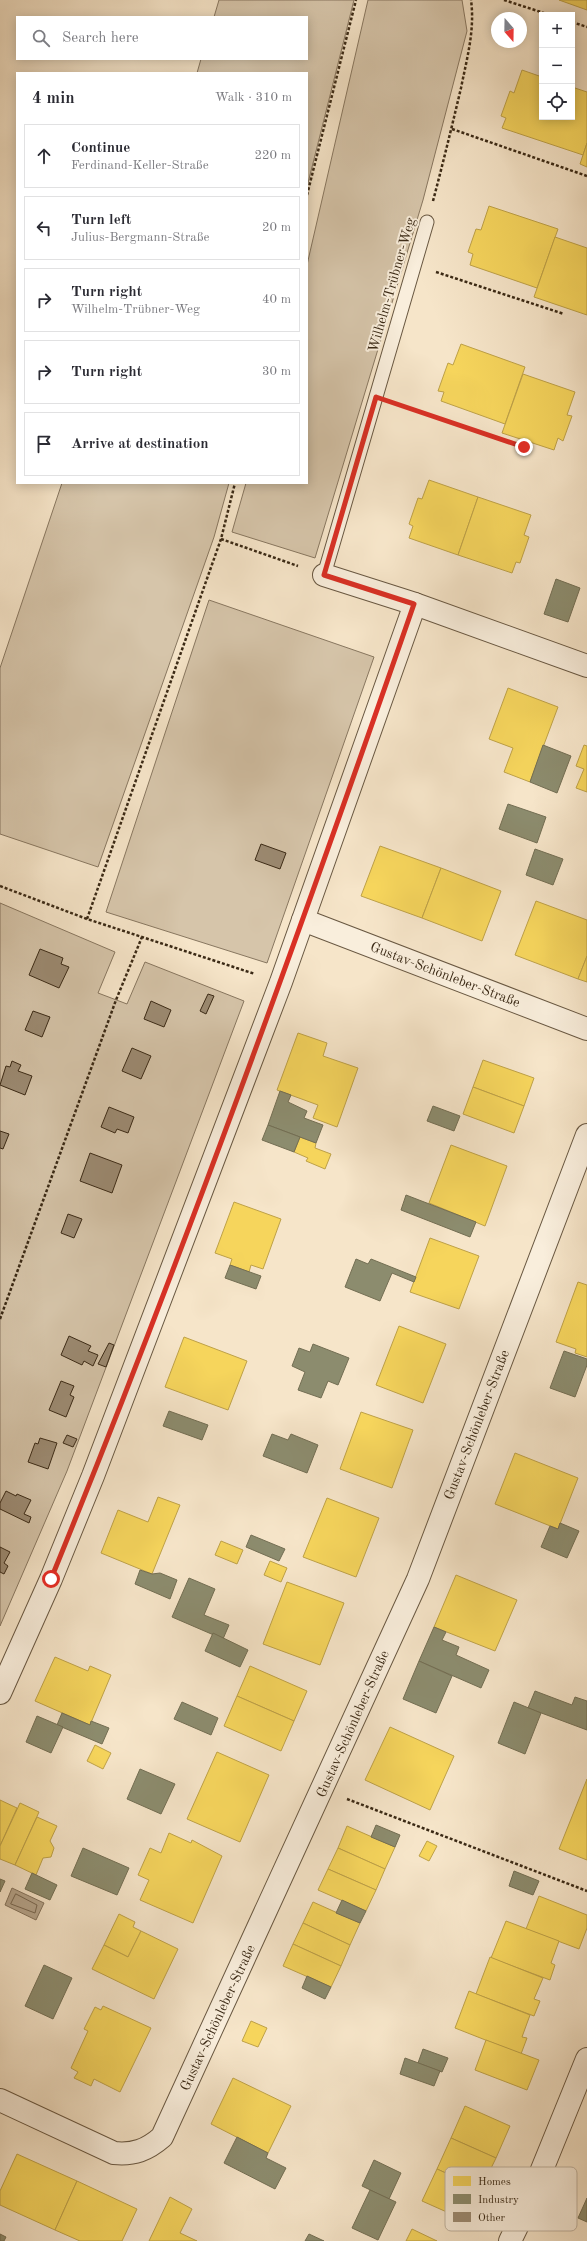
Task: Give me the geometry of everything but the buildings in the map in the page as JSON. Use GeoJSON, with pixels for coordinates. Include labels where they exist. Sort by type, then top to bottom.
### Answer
{"type":"FeatureCollection","features":[{"type":"Feature","properties":{"kind":"street"},"geometry":{"type":"LineString","coordinates":[[324,575],[414,604],[587,666]]}},
{"type":"Feature","properties":{"kind":"street"},"geometry":{"type":"LineString","coordinates":[[0,1693],[51,1579],[93,1476],[281,982],[414,604]]}},
{"type":"Feature","properties":{"kind":"street","name":"Gustav-Schönleber-Straße"},"geometry":{"type":"LineString","coordinates":[[303,920],[587,1029]]}},
{"type":"Feature","properties":{"kind":"street","name":"Gustav-Schönleber-Straße"},"geometry":{"type":"LineString","coordinates":[[0,2100],[114,2153],[129,2155],[140,2152],[162,2138],[324,1790],[418,1580],[587,1135]]}},
{"type":"Feature","properties":{"kind":"street"},"geometry":{"type":"LineString","coordinates":[[543,2167],[587,2059]]}},
{"type":"Feature","properties":{"kind":"street"},"geometry":{"type":"LineString","coordinates":[[510,2241],[515,2231]]}},
{"type":"Feature","properties":{"kind":"lane","name":"Wilhelm-Trübner-Weg"},"geometry":{"type":"LineString","coordinates":[[324,575],[427,222]]}},
{"type":"Feature","properties":{"kind":"path"},"geometry":{"type":"LineString","coordinates":[[308,192],[356,0]]}},
{"type":"Feature","properties":{"kind":"path","name":"Wilhelm-Trübner-Weg"},"geometry":{"type":"LineString","coordinates":[[427,222],[452,129],[472,39],[473,15],[471,0]]}},
{"type":"Feature","properties":{"kind":"path"},"geometry":{"type":"LineString","coordinates":[[504,0],[541,12]]}},
{"type":"Feature","properties":{"kind":"path"},"geometry":{"type":"LineString","coordinates":[[575,23],[587,27]]}},
{"type":"Feature","properties":{"kind":"path"},"geometry":{"type":"LineString","coordinates":[[452,129],[587,176]]}},
{"type":"Feature","properties":{"kind":"path"},"geometry":{"type":"LineString","coordinates":[[415,265],[564,314]]}},
{"type":"Feature","properties":{"kind":"path"},"geometry":{"type":"LineString","coordinates":[[376,397],[524,447]]}},
{"type":"Feature","properties":{"kind":"path"},"geometry":{"type":"LineString","coordinates":[[87,919],[221,539],[235,484]]}},
{"type":"Feature","properties":{"kind":"path"},"geometry":{"type":"LineString","coordinates":[[221,539],[324,575]]}},
{"type":"Feature","properties":{"kind":"path"},"geometry":{"type":"LineString","coordinates":[[0,886],[87,919],[281,982]]}},
{"type":"Feature","properties":{"kind":"path"},"geometry":{"type":"LineString","coordinates":[[0,1319],[116,1000],[142,937]]}},
{"type":"Feature","properties":{"kind":"path"},"geometry":{"type":"LineString","coordinates":[[324,1790],[587,1891]]}},
{"type":"Feature","properties":{"kind":"shaded area"},"geometry":{"type":"Polygon","coordinates":[[[219,0],[354,0],[308,183],[308,72],[197,72],[201,60],[308,60],[308,16],[214,16],[219,0]]]}},
{"type":"Feature","properties":{"kind":"shaded area"},"geometry":{"type":"Polygon","coordinates":[[[368,0],[462,0],[467,31],[423,200],[315,558],[232,532],[246,484],[308,484],[308,261],[368,0]]]}},
{"type":"Feature","properties":{"kind":"shaded area"},"geometry":{"type":"Polygon","coordinates":[[[62,484],[229,484],[214,537],[98,867],[0,834],[0,668],[62,484]]]}},
{"type":"Feature","properties":{"kind":"shaded area"},"geometry":{"type":"Polygon","coordinates":[[[209,600],[374,657],[267,963],[106,912],[209,600]]]}},
{"type":"Feature","properties":{"kind":"shaded area"},"geometry":{"type":"Polygon","coordinates":[[[0,903],[115,952],[98,993],[127,1004],[145,962],[244,1001],[67,1471],[0,1626],[0,903]]]}},
{"type":"Feature","properties":{"kind":"water"},"geometry":{"type":"Polygon","coordinates":[[[12,1888],[44,1903],[36,1920],[5,1905],[12,1888]]]}},
{"type":"Feature","properties":{"kind":"route"},"geometry":{"type":"LineString","coordinates":[[51,1579],[93,1476],[281,982],[414,604],[324,575],[376,397],[524,447]]}}]}
